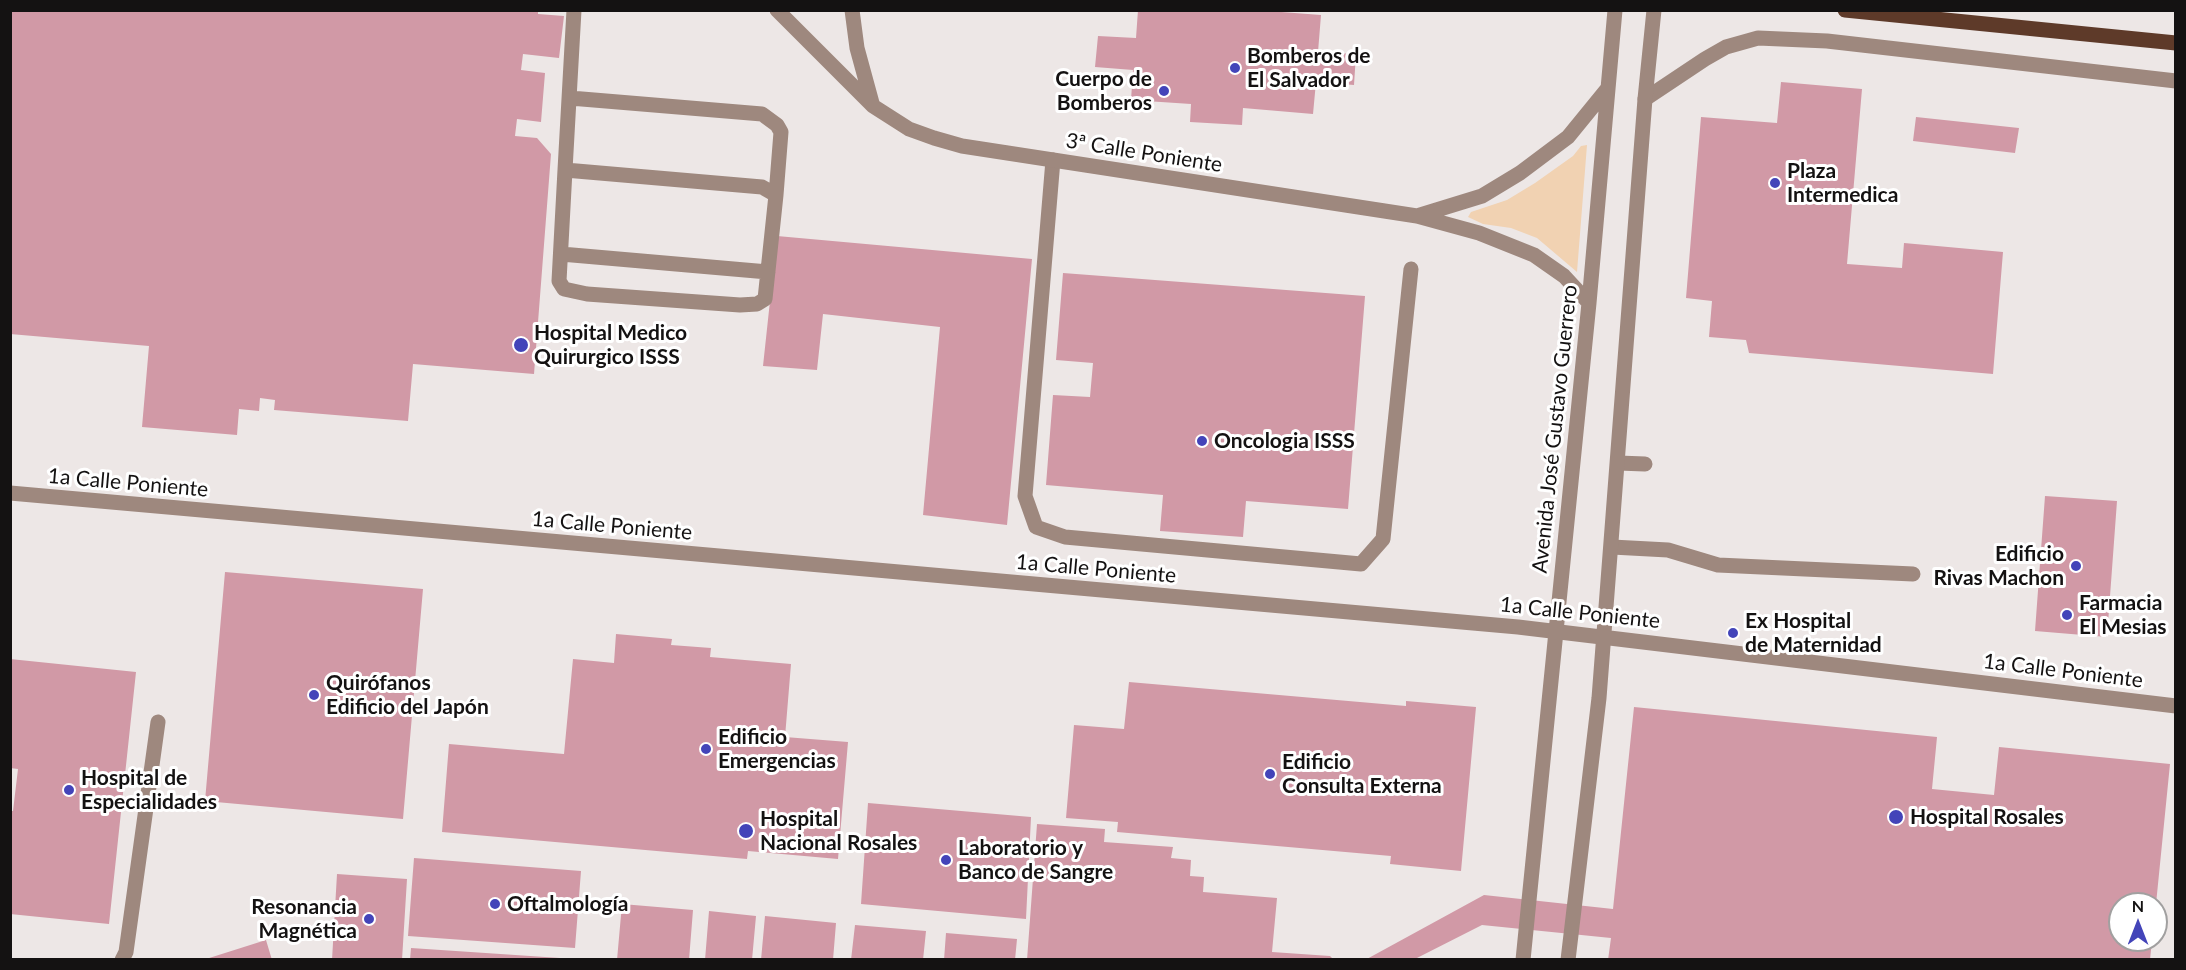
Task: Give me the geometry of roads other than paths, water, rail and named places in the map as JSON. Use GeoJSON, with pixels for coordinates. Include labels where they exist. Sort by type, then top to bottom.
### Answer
{"type":"FeatureCollection","features":[{"type":"Feature","properties":{"kind":"main road"},"geometry":{"type":"LineString","coordinates":[[1845,10],[2175,43]]}},
{"type":"Feature","properties":{"kind":"street"},"geometry":{"type":"LineString","coordinates":[[570,98],[762,114],[777,125],[781,132],[765,299],[757,304],[740,305],[587,294],[564,289],[559,281],[574,10]]}},
{"type":"Feature","properties":{"kind":"street","name":"3ª Calle Poniente"},"geometry":{"type":"LineString","coordinates":[[777,10],[873,106],[909,129],[962,146],[1417,216],[1479,233],[1534,255],[1564,276],[1589,303]]}},
{"type":"Feature","properties":{"kind":"street"},"geometry":{"type":"LineString","coordinates":[[852,10],[864,77],[873,106]]}},
{"type":"Feature","properties":{"kind":"street","name":"Avenida José Gustavo Guerrero"},"geometry":{"type":"LineString","coordinates":[[1523,960],[1589,303],[1615,10]]}},
{"type":"Feature","properties":{"kind":"street"},"geometry":{"type":"LineString","coordinates":[[1568,960],[1604,636],[1645,99],[1654,10]]}},
{"type":"Feature","properties":{"kind":"street"},"geometry":{"type":"LineString","coordinates":[[1645,99],[1726,47],[1758,38],[1827,41],[2175,81]]}},
{"type":"Feature","properties":{"kind":"street","name":"3ª Calle Poniente"},"geometry":{"type":"LineString","coordinates":[[1417,216],[1482,196],[1520,173],[1568,137],[1608,88]]}},
{"type":"Feature","properties":{"kind":"street"},"geometry":{"type":"LineString","coordinates":[[1053,160],[1025,496],[1036,527],[1065,537],[1361,564],[1383,539],[1411,269]]}},
{"type":"Feature","properties":{"kind":"street"},"geometry":{"type":"LineString","coordinates":[[565,170],[762,187],[776,195]]}},
{"type":"Feature","properties":{"kind":"street"},"geometry":{"type":"LineString","coordinates":[[561,254],[768,272]]}},
{"type":"Feature","properties":{"kind":"street"},"geometry":{"type":"LineString","coordinates":[[1618,463],[1645,464]]}},
{"type":"Feature","properties":{"kind":"street","name":"1a Calle Poniente"},"geometry":{"type":"LineString","coordinates":[[10,493],[1556,630],[2175,706]]}},
{"type":"Feature","properties":{"kind":"street"},"geometry":{"type":"LineString","coordinates":[[1612,547],[1668,550],[1718,565],[1913,574]]}},
{"type":"Feature","properties":{"kind":"street"},"geometry":{"type":"LineString","coordinates":[[122,960],[126,952],[158,722]]}},
{"type":"Feature","properties":{"kind":"place","name":"Bomberos de El Salvador"},"geometry":{"type":"Point","coordinates":[1235,68]}},
{"type":"Feature","properties":{"kind":"place","name":"Cuerpo de Bomberos"},"geometry":{"type":"Point","coordinates":[1164,91]}},
{"type":"Feature","properties":{"kind":"place","name":"Plaza Intermedica"},"geometry":{"type":"Point","coordinates":[1775,183]}},
{"type":"Feature","properties":{"kind":"place","name":"Hospital Medico Quirurgico ISSS"},"geometry":{"type":"Point","coordinates":[521,345]}},
{"type":"Feature","properties":{"kind":"place","name":"Oncologia ISSS"},"geometry":{"type":"Point","coordinates":[1202,441]}},
{"type":"Feature","properties":{"kind":"place","name":"Edificio Rivas Machon"},"geometry":{"type":"Point","coordinates":[2076,566]}},
{"type":"Feature","properties":{"kind":"place","name":"Farmacia El Mesias"},"geometry":{"type":"Point","coordinates":[2067,615]}},
{"type":"Feature","properties":{"kind":"place","name":"Ex Hospital de Maternidad"},"geometry":{"type":"Point","coordinates":[1733,633]}},
{"type":"Feature","properties":{"kind":"place","name":"Quirófanos Edificio del Japón"},"geometry":{"type":"Point","coordinates":[314,695]}},
{"type":"Feature","properties":{"kind":"place","name":"Edificio Emergencias"},"geometry":{"type":"Point","coordinates":[706,749]}},
{"type":"Feature","properties":{"kind":"place","name":"Edificio Consulta Externa"},"geometry":{"type":"Point","coordinates":[1270,774]}},
{"type":"Feature","properties":{"kind":"place","name":"Hospital de Especialidades"},"geometry":{"type":"Point","coordinates":[69,790]}},
{"type":"Feature","properties":{"kind":"place","name":"Hospital Rosales"},"geometry":{"type":"Point","coordinates":[1896,817]}},
{"type":"Feature","properties":{"kind":"place","name":"Hospital Nacional Rosales"},"geometry":{"type":"Point","coordinates":[746,831]}},
{"type":"Feature","properties":{"kind":"place","name":"Laboratorio y Banco de Sangre"},"geometry":{"type":"Point","coordinates":[946,860]}},
{"type":"Feature","properties":{"kind":"place","name":"Oftalmología"},"geometry":{"type":"Point","coordinates":[495,904]}},
{"type":"Feature","properties":{"kind":"place","name":"Resonancia Magnética"},"geometry":{"type":"Point","coordinates":[369,919]}}]}
